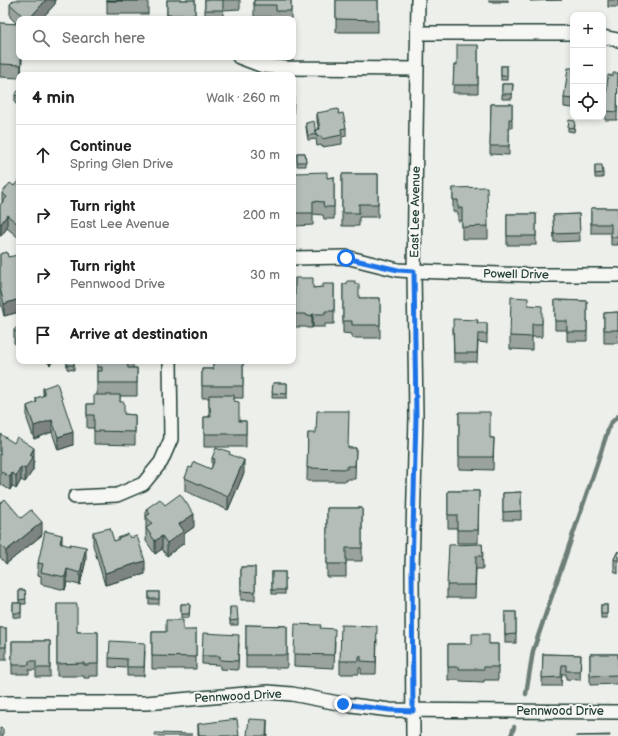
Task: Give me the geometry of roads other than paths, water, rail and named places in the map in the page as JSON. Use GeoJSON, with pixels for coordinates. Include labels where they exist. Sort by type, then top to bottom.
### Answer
{"type":"FeatureCollection","features":[{"type":"Feature","properties":{"kind":"street","name":"East Lee Avenue"},"geometry":{"type":"LineString","coordinates":[[413,736],[412,570],[416,417],[414,271],[418,0]]}},
{"type":"Feature","properties":{"kind":"street"},"geometry":{"type":"LineString","coordinates":[[418,33],[570,33]]}},
{"type":"Feature","properties":{"kind":"street"},"geometry":{"type":"LineString","coordinates":[[606,38],[618,40]]}},
{"type":"Feature","properties":{"kind":"street"},"geometry":{"type":"LineString","coordinates":[[247,60],[263,66],[286,68],[416,68]]}},
{"type":"Feature","properties":{"kind":"street","name":"Powell Drive"},"geometry":{"type":"LineString","coordinates":[[296,258],[346,258],[398,270],[414,271],[618,275]]}},
{"type":"Feature","properties":{"kind":"street"},"geometry":{"type":"LineString","coordinates":[[75,497],[117,495],[143,484],[161,462],[171,439],[170,364]]}},
{"type":"Feature","properties":{"kind":"street","name":"Pennwood Drive"},"geometry":{"type":"LineString","coordinates":[[0,703],[146,703],[268,692],[292,694],[343,704],[390,710],[618,712]]}},
{"type":"Feature","properties":{"kind":"waterway"},"geometry":{"type":"LineString","coordinates":[[526,694],[533,651],[610,424],[618,416]]}},
{"type":"Feature","properties":{"kind":"waterway"},"geometry":{"type":"LineString","coordinates":[[511,736],[514,727]]}}]}
